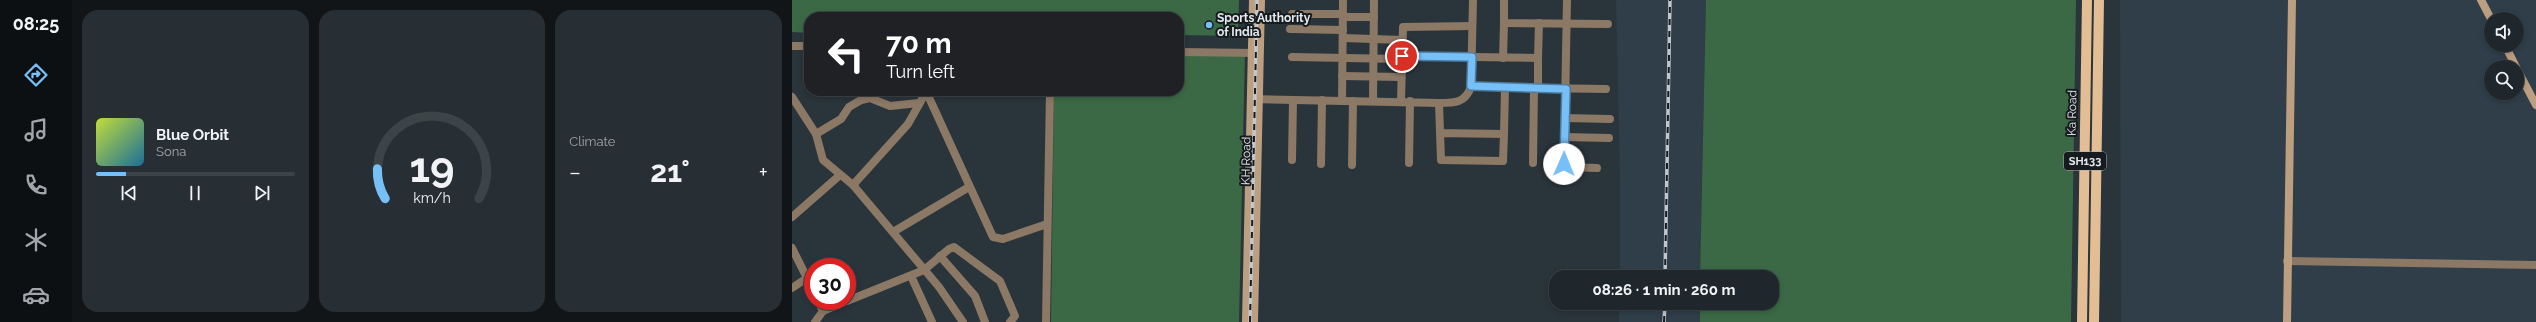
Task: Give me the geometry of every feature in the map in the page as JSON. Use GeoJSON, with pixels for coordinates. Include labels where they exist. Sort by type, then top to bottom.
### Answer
{"type":"FeatureCollection","features":[{"type":"Feature","properties":{"kind":"main road","name":"KH Road"},"geometry":{"type":"LineString","coordinates":[[1253,0],[1256,53]]}},
{"type":"Feature","properties":{"kind":"main road","name":"KH Road"},"geometry":{"type":"LineString","coordinates":[[1254,322],[1256,53],[1261,0]]}},
{"type":"Feature","properties":{"kind":"main road"},"geometry":{"type":"LineString","coordinates":[[2287,322],[2292,0]]}},
{"type":"Feature","properties":{"kind":"main road"},"geometry":{"type":"LineString","coordinates":[[2481,0],[2487,12]]}},
{"type":"Feature","properties":{"kind":"main road"},"geometry":{"type":"LineString","coordinates":[[2087,4],[2099,4]]}},
{"type":"Feature","properties":{"kind":"main road","name":"Ka Road"},"geometry":{"type":"LineString","coordinates":[[2082,322],[2087,4]]}},
{"type":"Feature","properties":{"kind":"main road","name":"Ka Road"},"geometry":{"type":"LineString","coordinates":[[2094,322],[2099,4]]}},
{"type":"Feature","properties":{"kind":"main road"},"geometry":{"type":"LineString","coordinates":[[2524,82],[2536,105]]}},
{"type":"Feature","properties":{"kind":"main road","name":"KH Road"},"geometry":{"type":"LineString","coordinates":[[1246,322],[1255,99]]}},
{"type":"Feature","properties":{"kind":"main road"},"geometry":{"type":"LineString","coordinates":[[2083,274],[2094,274]]}},
{"type":"Feature","properties":{"kind":"street"},"geometry":{"type":"LineString","coordinates":[[1342,0],[1342,100]]}},
{"type":"Feature","properties":{"kind":"street"},"geometry":{"type":"LineString","coordinates":[[1373,101],[1374,0]]}},
{"type":"Feature","properties":{"kind":"street"},"geometry":{"type":"LineString","coordinates":[[1255,99],[1410,101],[1439,103],[1460,102],[1465,99],[1471,86],[1473,0]]}},
{"type":"Feature","properties":{"kind":"street"},"geometry":{"type":"LineString","coordinates":[[1503,58],[1504,0]]}},
{"type":"Feature","properties":{"kind":"street"},"geometry":{"type":"LineString","coordinates":[[1567,0],[1565,166],[1597,168]]}},
{"type":"Feature","properties":{"kind":"street"},"geometry":{"type":"LineString","coordinates":[[1292,14],[1374,17]]}},
{"type":"Feature","properties":{"kind":"street"},"geometry":{"type":"LineString","coordinates":[[1504,23],[1608,24]]}},
{"type":"Feature","properties":{"kind":"street"},"geometry":{"type":"LineString","coordinates":[[1533,163],[1539,23]]}},
{"type":"Feature","properties":{"kind":"street"},"geometry":{"type":"LineString","coordinates":[[1401,101],[1402,29],[1406,26],[1472,26]]}},
{"type":"Feature","properties":{"kind":"street"},"geometry":{"type":"LineString","coordinates":[[1290,29],[1402,40]]}},
{"type":"Feature","properties":{"kind":"street"},"geometry":{"type":"LineString","coordinates":[[792,46],[804,46]]}},
{"type":"Feature","properties":{"kind":"street"},"geometry":{"type":"LineString","coordinates":[[1184,52],[1256,53]]}},
{"type":"Feature","properties":{"kind":"street"},"geometry":{"type":"LineString","coordinates":[[1292,57],[1373,59],[1472,57],[1538,58]]}},
{"type":"Feature","properties":{"kind":"street"},"geometry":{"type":"LineString","coordinates":[[1342,76],[1401,77]]}},
{"type":"Feature","properties":{"kind":"street"},"geometry":{"type":"LineString","coordinates":[[1471,86],[1606,89]]}},
{"type":"Feature","properties":{"kind":"street"},"geometry":{"type":"LineString","coordinates":[[1439,103],[1441,160],[1486,162],[1503,161],[1505,87]]}},
{"type":"Feature","properties":{"kind":"street"},"geometry":{"type":"LineString","coordinates":[[853,185],[900,134],[923,96]]}},
{"type":"Feature","properties":{"kind":"street"},"geometry":{"type":"LineString","coordinates":[[928,96],[969,187],[991,232],[997,239],[1047,224]]}},
{"type":"Feature","properties":{"kind":"street"},"geometry":{"type":"LineString","coordinates":[[1046,322],[1050,96]]}},
{"type":"Feature","properties":{"kind":"street"},"geometry":{"type":"LineString","coordinates":[[792,97],[816,134],[823,160],[853,185],[924,270],[963,322]]}},
{"type":"Feature","properties":{"kind":"street"},"geometry":{"type":"LineString","coordinates":[[816,134],[842,119],[849,107],[862,100],[870,98],[890,106],[919,103]]}},
{"type":"Feature","properties":{"kind":"street"},"geometry":{"type":"LineString","coordinates":[[1292,160],[1293,100]]}},
{"type":"Feature","properties":{"kind":"street"},"geometry":{"type":"LineString","coordinates":[[1321,164],[1322,100]]}},
{"type":"Feature","properties":{"kind":"street"},"geometry":{"type":"LineString","coordinates":[[1352,165],[1353,101]]}},
{"type":"Feature","properties":{"kind":"street"},"geometry":{"type":"LineString","coordinates":[[1409,163],[1410,101]]}},
{"type":"Feature","properties":{"kind":"street"},"geometry":{"type":"LineString","coordinates":[[1565,118],[1610,119]]}},
{"type":"Feature","properties":{"kind":"street"},"geometry":{"type":"LineString","coordinates":[[1440,133],[1504,134]]}},
{"type":"Feature","properties":{"kind":"street"},"geometry":{"type":"LineString","coordinates":[[1565,137],[1609,138]]}},
{"type":"Feature","properties":{"kind":"street"},"geometry":{"type":"LineString","coordinates":[[792,217],[840,175]]}},
{"type":"Feature","properties":{"kind":"street"},"geometry":{"type":"LineString","coordinates":[[893,232],[969,187]]}},
{"type":"Feature","properties":{"kind":"street"},"geometry":{"type":"LineString","coordinates":[[792,248],[804,272]]}},
{"type":"Feature","properties":{"kind":"street"},"geometry":{"type":"LineString","coordinates":[[856,297],[924,270],[950,249],[958,248],[997,278],[1004,286],[1014,313],[1014,319],[1010,322]]}},
{"type":"Feature","properties":{"kind":"street"},"geometry":{"type":"LineString","coordinates":[[940,256],[975,296],[985,322]]}},
{"type":"Feature","properties":{"kind":"street"},"geometry":{"type":"LineString","coordinates":[[2287,261],[2536,265]]}},
{"type":"Feature","properties":{"kind":"street"},"geometry":{"type":"LineString","coordinates":[[911,276],[932,322]]}},
{"type":"Feature","properties":{"kind":"street"},"geometry":{"type":"LineString","coordinates":[[792,288],[804,280]]}},
{"type":"Feature","properties":{"kind":"street"},"geometry":{"type":"LineString","coordinates":[[816,322],[823,310]]}},
{"type":"Feature","properties":{"kind":"shaded area"},"geometry":{"type":"Polygon","coordinates":[[[1616,0],[1706,0],[1700,270],[1620,270],[1620,179],[1616,0]]]}},
{"type":"Feature","properties":{"kind":"shaded area"},"geometry":{"type":"Polygon","coordinates":[[[2120,0],[2536,0],[2536,322],[2121,322],[2120,0]]]}},
{"type":"Feature","properties":{"kind":"shaded area"},"geometry":{"type":"Polygon","coordinates":[[[1619,310],[1700,310],[1700,322],[1619,322],[1619,310]]]}},
{"type":"Feature","properties":{"kind":"green space","name":"Sports Authority of India"},"geometry":{"type":"Polygon","coordinates":[[[792,0],[1239,0],[1238,36],[1184,35],[1184,12],[804,12],[804,33],[792,32],[792,0]]]}},
{"type":"Feature","properties":{"kind":"green space"},"geometry":{"type":"Polygon","coordinates":[[[1706,0],[2076,0],[2071,322],[1700,322],[1700,310],[1779,310],[1779,270],[1700,270],[1706,0]]]}},
{"type":"Feature","properties":{"kind":"green space"},"geometry":{"type":"Polygon","coordinates":[[[1184,50],[1245,51],[1239,322],[1051,322],[1054,96],[1184,96],[1184,50]]]}},
{"type":"Feature","properties":{"kind":"railway"},"geometry":{"type":"LineString","coordinates":[[1250,322],[1257,0]]}},
{"type":"Feature","properties":{"kind":"railway"},"geometry":{"type":"LineString","coordinates":[[1665,270],[1670,0]]}},
{"type":"Feature","properties":{"kind":"railway"},"geometry":{"type":"LineString","coordinates":[[1664,322],[1665,310]]}},
{"type":"Feature","properties":{"kind":"place","name":"Sports Authority of India"},"geometry":{"type":"Point","coordinates":[1209,25]}},
{"type":"Feature","properties":{"kind":"route"},"geometry":{"type":"LineString","coordinates":[[1402,56],[1472,57],[1471,86],[1566,89],[1564,164]]}}]}
